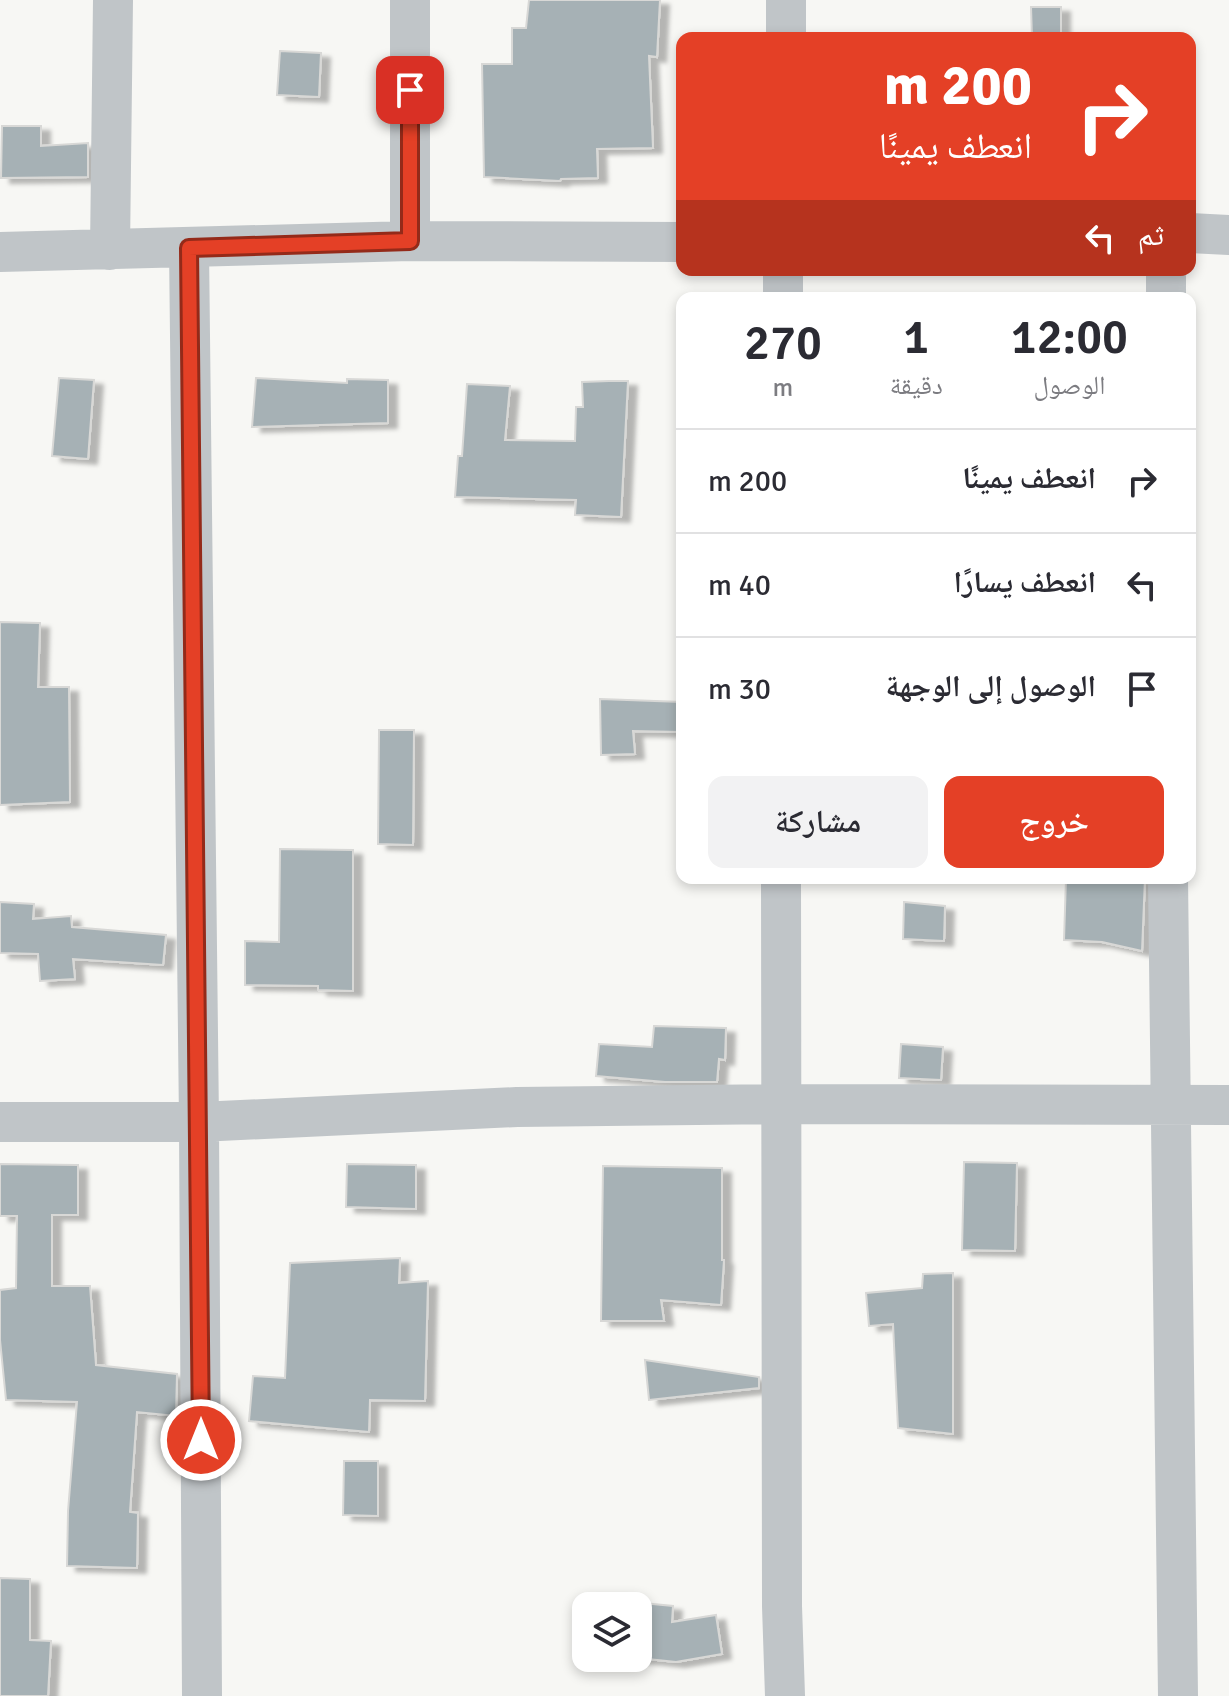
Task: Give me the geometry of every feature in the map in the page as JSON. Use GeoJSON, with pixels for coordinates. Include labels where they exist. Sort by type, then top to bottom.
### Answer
{"type":"FeatureCollection","features":[{"type":"Feature","properties":{"kind":"street"},"geometry":{"type":"LineString","coordinates":[[110,250],[113,0]]}},
{"type":"Feature","properties":{"kind":"street"},"geometry":{"type":"LineString","coordinates":[[410,0],[410,241]]}},
{"type":"Feature","properties":{"kind":"street"},"geometry":{"type":"LineString","coordinates":[[786,0],[786,32]]}},
{"type":"Feature","properties":{"kind":"street"},"geometry":{"type":"LineString","coordinates":[[1196,233],[1229,235]]}},
{"type":"Feature","properties":{"kind":"street"},"geometry":{"type":"LineString","coordinates":[[0,252],[410,241],[676,242]]}},
{"type":"Feature","properties":{"kind":"street"},"geometry":{"type":"LineString","coordinates":[[189,248],[202,1696]]}},
{"type":"Feature","properties":{"kind":"street"},"geometry":{"type":"LineString","coordinates":[[781,884],[785,1696]]}},
{"type":"Feature","properties":{"kind":"street"},"geometry":{"type":"LineString","coordinates":[[1168,884],[1178,1696]]}},
{"type":"Feature","properties":{"kind":"street"},"geometry":{"type":"LineString","coordinates":[[0,1122],[199,1122],[517,1107],[1229,1105]]}},
{"type":"Feature","properties":{"kind":"building"},"geometry":{"type":"Polygon","coordinates":[[[529,0],[660,0],[657,57],[649,56],[653,148],[597,149],[598,178],[560,181],[484,177],[482,64],[512,64],[512,28],[526,28],[529,0]]]}},
{"type":"Feature","properties":{"kind":"building"},"geometry":{"type":"Polygon","coordinates":[[[1031,7],[1061,7],[1061,32],[1032,32],[1031,7]]]}},
{"type":"Feature","properties":{"kind":"building"},"geometry":{"type":"Polygon","coordinates":[[[280,51],[321,53],[319,97],[277,95],[280,51]]]}},
{"type":"Feature","properties":{"kind":"building"},"geometry":{"type":"Polygon","coordinates":[[[2,126],[41,126],[41,146],[88,143],[88,177],[1,178],[2,126]]]}},
{"type":"Feature","properties":{"kind":"building"},"geometry":{"type":"Polygon","coordinates":[[[59,378],[94,380],[88,459],[52,456],[59,378]]]}},
{"type":"Feature","properties":{"kind":"building"},"geometry":{"type":"Polygon","coordinates":[[[256,378],[347,383],[347,379],[388,380],[388,423],[252,427],[256,378]]]}},
{"type":"Feature","properties":{"kind":"building"},"geometry":{"type":"Polygon","coordinates":[[[628,381],[621,517],[575,515],[576,500],[455,497],[458,456],[462,456],[467,384],[510,386],[505,440],[575,441],[576,407],[583,407],[582,382],[628,381]]]}},
{"type":"Feature","properties":{"kind":"building"},"geometry":{"type":"Polygon","coordinates":[[[0,622],[40,623],[38,687],[69,687],[70,802],[0,805],[0,622]]]}},
{"type":"Feature","properties":{"kind":"building"},"geometry":{"type":"Polygon","coordinates":[[[600,699],[676,702],[676,732],[633,731],[635,754],[601,755],[600,699]]]}},
{"type":"Feature","properties":{"kind":"building"},"geometry":{"type":"Polygon","coordinates":[[[379,730],[414,730],[413,845],[378,844],[379,730]]]}},
{"type":"Feature","properties":{"kind":"building"},"geometry":{"type":"Polygon","coordinates":[[[280,849],[353,850],[353,991],[318,990],[318,986],[245,985],[245,941],[279,942],[280,849]]]}},
{"type":"Feature","properties":{"kind":"building"},"geometry":{"type":"Polygon","coordinates":[[[1066,884],[1145,884],[1142,951],[1102,942],[1064,940],[1066,884]]]}},
{"type":"Feature","properties":{"kind":"building"},"geometry":{"type":"Polygon","coordinates":[[[0,902],[34,904],[33,919],[71,916],[72,927],[166,935],[163,965],[73,959],[75,979],[40,981],[38,954],[0,953],[0,902]]]}},
{"type":"Feature","properties":{"kind":"building"},"geometry":{"type":"Polygon","coordinates":[[[904,902],[945,906],[944,941],[903,939],[904,902]]]}},
{"type":"Feature","properties":{"kind":"building"},"geometry":{"type":"Polygon","coordinates":[[[654,1026],[726,1028],[725,1060],[719,1059],[717,1082],[665,1082],[596,1076],[599,1044],[652,1047],[654,1026]]]}},
{"type":"Feature","properties":{"kind":"building"},"geometry":{"type":"Polygon","coordinates":[[[901,1044],[943,1047],[941,1080],[899,1078],[901,1044]]]}},
{"type":"Feature","properties":{"kind":"building"},"geometry":{"type":"Polygon","coordinates":[[[964,1162],[1017,1163],[1015,1251],[962,1250],[964,1162]]]}},
{"type":"Feature","properties":{"kind":"building"},"geometry":{"type":"Polygon","coordinates":[[[0,1164],[78,1165],[78,1215],[52,1215],[52,1286],[90,1286],[96,1365],[177,1374],[176,1416],[137,1412],[130,1512],[138,1513],[137,1568],[67,1566],[77,1402],[6,1400],[0,1340],[0,1290],[16,1288],[17,1216],[0,1216],[0,1164]]]}},
{"type":"Feature","properties":{"kind":"building"},"geometry":{"type":"Polygon","coordinates":[[[347,1164],[416,1165],[416,1209],[346,1207],[347,1164]]]}},
{"type":"Feature","properties":{"kind":"building"},"geometry":{"type":"Polygon","coordinates":[[[603,1166],[722,1168],[724,1260],[721,1305],[661,1300],[664,1321],[601,1321],[603,1166]]]}},
{"type":"Feature","properties":{"kind":"building"},"geometry":{"type":"Polygon","coordinates":[[[400,1258],[399,1283],[428,1281],[425,1401],[370,1400],[369,1432],[249,1421],[253,1376],[285,1378],[290,1263],[400,1258]]]}},
{"type":"Feature","properties":{"kind":"building"},"geometry":{"type":"Polygon","coordinates":[[[953,1273],[953,1434],[898,1428],[893,1324],[869,1326],[866,1293],[922,1288],[923,1274],[953,1273]]]}},
{"type":"Feature","properties":{"kind":"building"},"geometry":{"type":"Polygon","coordinates":[[[645,1360],[759,1377],[759,1388],[649,1400],[645,1360]]]}},
{"type":"Feature","properties":{"kind":"building"},"geometry":{"type":"Polygon","coordinates":[[[344,1461],[378,1461],[378,1516],[343,1515],[344,1461]]]}},
{"type":"Feature","properties":{"kind":"building"},"geometry":{"type":"Polygon","coordinates":[[[0,1578],[30,1579],[30,1640],[51,1641],[48,1696],[0,1696],[0,1578]]]}},
{"type":"Feature","properties":{"kind":"building"},"geometry":{"type":"Polygon","coordinates":[[[652,1604],[673,1606],[672,1622],[716,1615],[722,1654],[676,1662],[652,1659],[652,1604]]]}},
{"type":"Feature","properties":{"kind":"route"},"geometry":{"type":"LineString","coordinates":[[201,1440],[189,248],[410,241],[410,90]]}}]}
